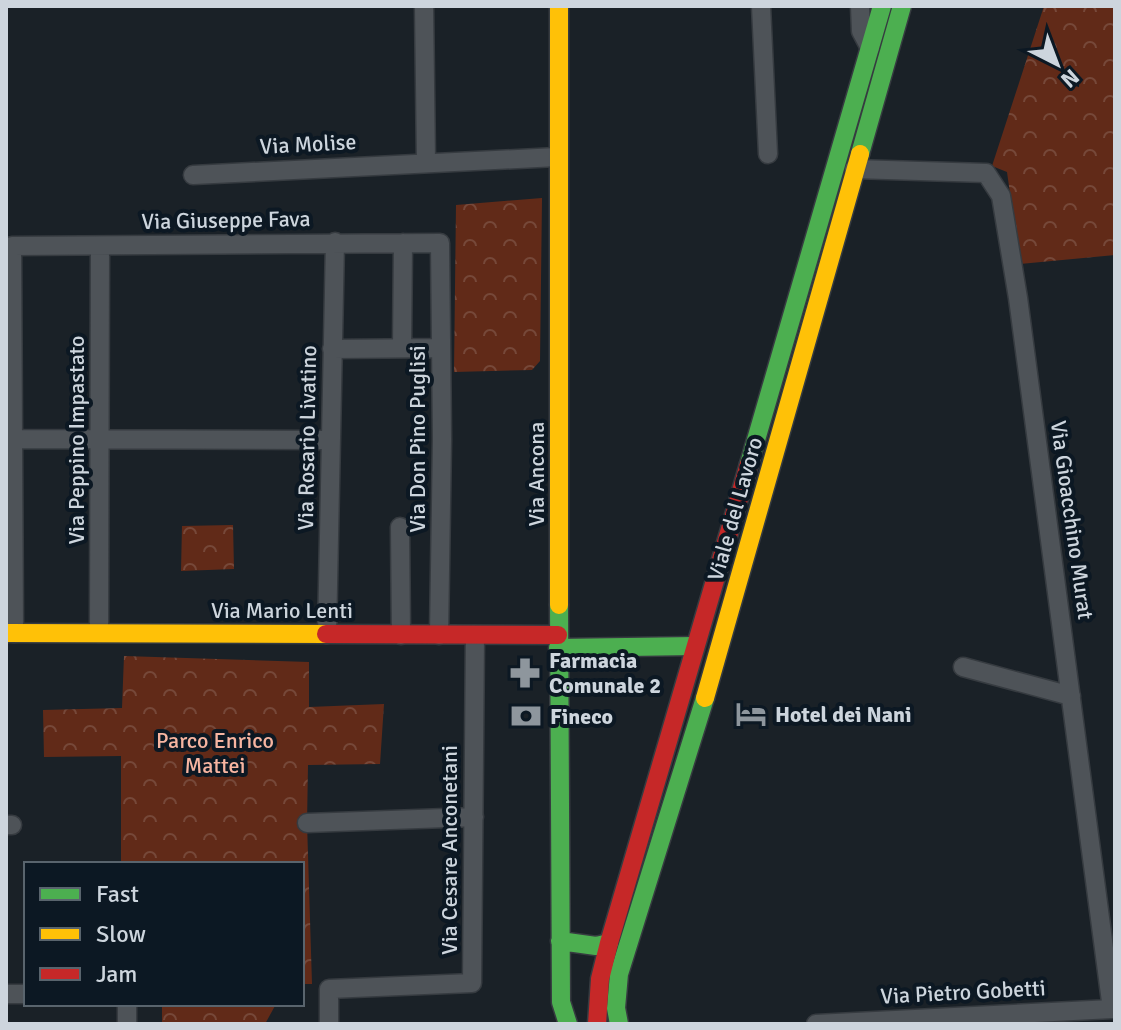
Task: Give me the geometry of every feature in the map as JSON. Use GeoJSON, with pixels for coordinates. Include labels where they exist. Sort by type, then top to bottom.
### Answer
{"type":"FeatureCollection","features":[{"type":"Feature","properties":{"kind":"main road","name":"Via Ancona"},"geometry":{"type":"LineString","coordinates":[[559,6],[560,941],[561,1002],[568,1024]]}},
{"type":"Feature","properties":{"kind":"main road","name":"Viale del Lavoro"},"geometry":{"type":"LineString","coordinates":[[597,1024],[600,979],[609,943],[882,6]]}},
{"type":"Feature","properties":{"kind":"main road","name":"Viale del Lavoro"},"geometry":{"type":"LineString","coordinates":[[619,1024],[616,1008],[619,974],[718,657],[902,6]]}},
{"type":"Feature","properties":{"kind":"main road","name":"Via Mario Lenti"},"geometry":{"type":"LineString","coordinates":[[10,633],[475,635],[558,642],[695,646]]}},
{"type":"Feature","properties":{"kind":"main road"},"geometry":{"type":"LineString","coordinates":[[560,941],[596,946],[609,943]]}},
{"type":"Feature","properties":{"kind":"street"},"geometry":{"type":"LineString","coordinates":[[424,6],[426,162]]}},
{"type":"Feature","properties":{"kind":"street"},"geometry":{"type":"LineString","coordinates":[[761,6],[768,154]]}},
{"type":"Feature","properties":{"kind":"street"},"geometry":{"type":"LineString","coordinates":[[860,6],[861,31],[870,48]]}},
{"type":"Feature","properties":{"kind":"street","name":"Via Molise"},"geometry":{"type":"LineString","coordinates":[[193,175],[557,157]]}},
{"type":"Feature","properties":{"kind":"street","name":"Via Gioacchino Murat"},"geometry":{"type":"LineString","coordinates":[[854,169],[986,173],[1001,196],[1018,298],[1112,1009]]}},
{"type":"Feature","properties":{"kind":"street","name":"Via Rosario Livatino"},"geometry":{"type":"LineString","coordinates":[[327,634],[335,242]]}},
{"type":"Feature","properties":{"kind":"street"},"geometry":{"type":"LineString","coordinates":[[402,348],[403,243]]}},
{"type":"Feature","properties":{"kind":"street","name":"Via Giuseppe Fava"},"geometry":{"type":"LineString","coordinates":[[12,439],[12,246],[440,243]]}},
{"type":"Feature","properties":{"kind":"street","name":"Via Don Pino Puglisi"},"geometry":{"type":"LineString","coordinates":[[439,635],[440,243]]}},
{"type":"Feature","properties":{"kind":"street","name":"Via Peppino Impastato"},"geometry":{"type":"LineString","coordinates":[[99,633],[100,246]]}},
{"type":"Feature","properties":{"kind":"street"},"geometry":{"type":"LineString","coordinates":[[332,349],[441,348]]}},
{"type":"Feature","properties":{"kind":"street"},"geometry":{"type":"LineString","coordinates":[[10,633],[12,439],[330,440]]}},
{"type":"Feature","properties":{"kind":"street"},"geometry":{"type":"LineString","coordinates":[[400,527],[401,635]]}},
{"type":"Feature","properties":{"kind":"street","name":"Via Cesare Anconetani"},"geometry":{"type":"LineString","coordinates":[[329,1024],[329,989],[472,983],[475,635]]}},
{"type":"Feature","properties":{"kind":"street"},"geometry":{"type":"LineString","coordinates":[[963,667],[1071,696]]}},
{"type":"Feature","properties":{"kind":"street"},"geometry":{"type":"LineString","coordinates":[[307,823],[474,817]]}},
{"type":"Feature","properties":{"kind":"street","name":"Via Ancona"},"geometry":{"type":"LineString","coordinates":[[561,1002],[561,1024]]}},
{"type":"Feature","properties":{"kind":"street","name":"Via Pietro Gobetti"},"geometry":{"type":"LineString","coordinates":[[816,1024],[1112,1009]]}},
{"type":"Feature","properties":{"kind":"green space"},"geometry":{"type":"Polygon","coordinates":[[[1044,6],[1115,6],[1115,255],[1020,264],[1007,172],[992,166],[1044,6]]]}},
{"type":"Feature","properties":{"kind":"green space"},"geometry":{"type":"Polygon","coordinates":[[[542,198],[540,361],[532,370],[454,372],[456,205],[542,198]]]}},
{"type":"Feature","properties":{"kind":"green space"},"geometry":{"type":"Polygon","coordinates":[[[233,525],[234,569],[181,571],[182,526],[233,525]]]}},
{"type":"Feature","properties":{"kind":"green space","name":"Parco Enrico Mattei"},"geometry":{"type":"Polygon","coordinates":[[[124,656],[309,662],[309,707],[384,704],[380,764],[308,765],[312,984],[304,984],[304,862],[121,862],[121,756],[44,757],[43,710],[122,708],[124,656]]]}},
{"type":"Feature","properties":{"kind":"green space"},"geometry":{"type":"Polygon","coordinates":[[[275,1006],[265,1024],[162,1024],[162,1007],[275,1006]]]}},
{"type":"Feature","properties":{"kind":"traffic: fast"},"geometry":{"type":"LineString","coordinates":[[749,464],[882,6]]}},
{"type":"Feature","properties":{"kind":"traffic: fast"},"geometry":{"type":"LineString","coordinates":[[860,154],[902,6]]}},
{"type":"Feature","properties":{"kind":"traffic: fast"},"geometry":{"type":"LineString","coordinates":[[559,605],[561,1002],[568,1024]]}},
{"type":"Feature","properties":{"kind":"traffic: fast"},"geometry":{"type":"LineString","coordinates":[[558,648],[695,646]]}},
{"type":"Feature","properties":{"kind":"traffic: fast"},"geometry":{"type":"LineString","coordinates":[[619,1024],[616,1008],[619,974],[705,698]]}},
{"type":"Feature","properties":{"kind":"traffic: fast"},"geometry":{"type":"LineString","coordinates":[[560,941],[596,946],[609,943]]}},
{"type":"Feature","properties":{"kind":"traffic: slow"},"geometry":{"type":"LineString","coordinates":[[559,6],[559,605]]}},
{"type":"Feature","properties":{"kind":"traffic: slow"},"geometry":{"type":"LineString","coordinates":[[705,698],[860,154]]}},
{"type":"Feature","properties":{"kind":"traffic: slow"},"geometry":{"type":"LineString","coordinates":[[6,633],[326,634]]}},
{"type":"Feature","properties":{"kind":"traffic: jam"},"geometry":{"type":"LineString","coordinates":[[597,1024],[600,979],[609,943],[749,464]]}},
{"type":"Feature","properties":{"kind":"traffic: jam"},"geometry":{"type":"LineString","coordinates":[[326,634],[558,635]]}},
{"type":"Feature","properties":{"kind":"place","name":"Farmacia Comunale 2"},"geometry":{"type":"Point","coordinates":[525,673]}},
{"type":"Feature","properties":{"kind":"place","name":"Hotel dei Nani"},"geometry":{"type":"Point","coordinates":[751,714]}},
{"type":"Feature","properties":{"kind":"place","name":"Fineco"},"geometry":{"type":"Point","coordinates":[526,716]}}]}
